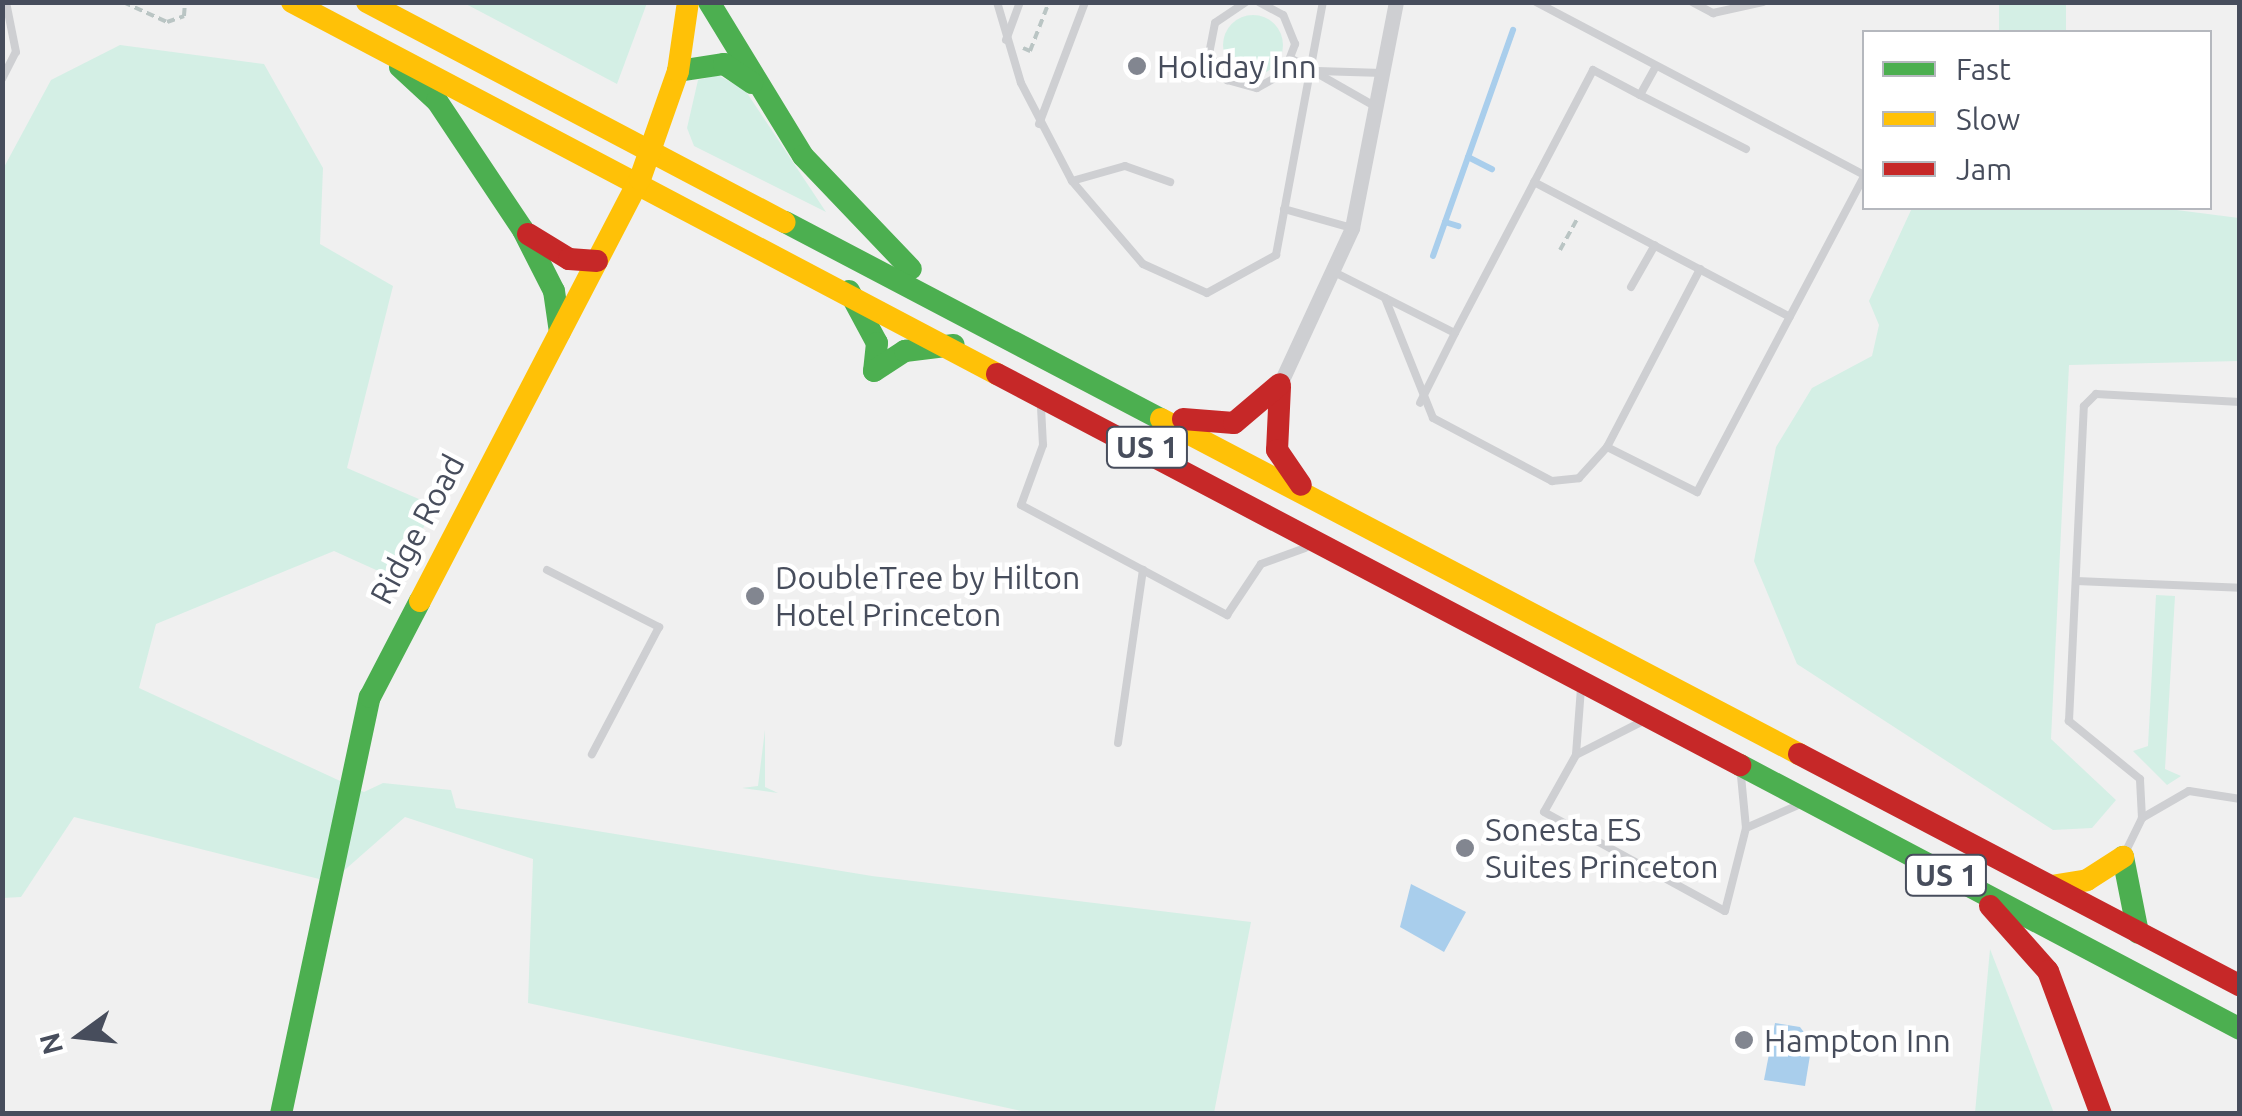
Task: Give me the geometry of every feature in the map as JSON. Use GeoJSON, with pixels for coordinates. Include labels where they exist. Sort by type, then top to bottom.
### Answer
{"type":"FeatureCollection","features":[{"type":"Feature","properties":{"kind":"main road","name":"US 1"},"geometry":{"type":"LineString","coordinates":[[292,2],[847,288],[2240,1030]]}},
{"type":"Feature","properties":{"kind":"main road","name":"US 1"},"geometry":{"type":"LineString","coordinates":[[366,2],[654,147],[2240,986]]}},
{"type":"Feature","properties":{"kind":"main road","name":"Ridge Road"},"geometry":{"type":"LineString","coordinates":[[281,1114],[370,697],[640,180],[678,71],[688,2]]}},
{"type":"Feature","properties":{"kind":"main road"},"geometry":{"type":"LineString","coordinates":[[708,2],[758,86],[832,194],[958,308]]}},
{"type":"Feature","properties":{"kind":"main road"},"geometry":{"type":"LineString","coordinates":[[373,43],[437,102],[523,230],[554,291],[560,332]]}},
{"type":"Feature","properties":{"kind":"main road"},"geometry":{"type":"LineString","coordinates":[[678,71],[724,64],[758,86]]}},
{"type":"Feature","properties":{"kind":"main road"},"geometry":{"type":"LineString","coordinates":[[523,230],[550,251],[597,261]]}},
{"type":"Feature","properties":{"kind":"main road"},"geometry":{"type":"LineString","coordinates":[[847,288],[877,343],[874,371],[906,351],[954,345]]}},
{"type":"Feature","properties":{"kind":"main road"},"geometry":{"type":"LineString","coordinates":[[1159,414],[1234,422],[1280,384]]}},
{"type":"Feature","properties":{"kind":"main road"},"geometry":{"type":"LineString","coordinates":[[1280,384],[1277,450],[1309,494]]}},
{"type":"Feature","properties":{"kind":"main road"},"geometry":{"type":"LineString","coordinates":[[2051,886],[2087,880],[2123,857],[2138,933]]}},
{"type":"Feature","properties":{"kind":"main road"},"geometry":{"type":"LineString","coordinates":[[1979,893],[2048,972],[2101,1114]]}},
{"type":"Feature","properties":{"kind":"street"},"geometry":{"type":"LineString","coordinates":[[1280,384],[1336,273],[1352,228],[1396,2]]}},
{"type":"Feature","properties":{"kind":"lane"},"geometry":{"type":"LineString","coordinates":[[996,2],[1006,40],[1039,124],[1072,181],[1143,264],[1207,293],[1276,255],[1314,70],[1323,2]]}},
{"type":"Feature","properties":{"kind":"lane"},"geometry":{"type":"LineString","coordinates":[[1006,40],[1020,2]]}},
{"type":"Feature","properties":{"kind":"lane"},"geometry":{"type":"LineString","coordinates":[[1039,124],[1085,2]]}},
{"type":"Feature","properties":{"kind":"lane"},"geometry":{"type":"LineString","coordinates":[[1246,2],[1215,23],[1216,68],[1256,88],[1292,60]]}},
{"type":"Feature","properties":{"kind":"lane"},"geometry":{"type":"LineString","coordinates":[[1259,2],[1292,28],[1292,60]]}},
{"type":"Feature","properties":{"kind":"lane"},"geometry":{"type":"LineString","coordinates":[[1536,2],[1862,175]]}},
{"type":"Feature","properties":{"kind":"lane"},"geometry":{"type":"LineString","coordinates":[[1692,2],[1713,13],[1762,2]]}},
{"type":"Feature","properties":{"kind":"lane"},"geometry":{"type":"LineString","coordinates":[[2,79],[16,52],[9,6]]}},
{"type":"Feature","properties":{"kind":"lane"},"geometry":{"type":"LineString","coordinates":[[1292,60],[1314,70],[1382,73]]}},
{"type":"Feature","properties":{"kind":"lane"},"geometry":{"type":"LineString","coordinates":[[1640,95],[1656,66]]}},
{"type":"Feature","properties":{"kind":"lane"},"geometry":{"type":"LineString","coordinates":[[1314,70],[1334,92],[1376,107]]}},
{"type":"Feature","properties":{"kind":"lane"},"geometry":{"type":"LineString","coordinates":[[1420,403],[1594,70],[1746,149]]}},
{"type":"Feature","properties":{"kind":"lane"},"geometry":{"type":"LineString","coordinates":[[1072,181],[1125,166],[1170,182]]}},
{"type":"Feature","properties":{"kind":"lane"},"geometry":{"type":"LineString","coordinates":[[1607,447],[1697,492],[1862,180]]}},
{"type":"Feature","properties":{"kind":"lane"},"geometry":{"type":"LineString","coordinates":[[1534,182],[1790,316]]}},
{"type":"Feature","properties":{"kind":"lane"},"geometry":{"type":"LineString","coordinates":[[1284,209],[1352,228]]}},
{"type":"Feature","properties":{"kind":"lane"},"geometry":{"type":"LineString","coordinates":[[1631,287],[1654,246]]}},
{"type":"Feature","properties":{"kind":"lane"},"geometry":{"type":"LineString","coordinates":[[1385,298],[1420,403],[1552,481],[1580,478],[1607,447],[1700,269]]}},
{"type":"Feature","properties":{"kind":"lane"},"geometry":{"type":"LineString","coordinates":[[1336,273],[1455,333]]}},
{"type":"Feature","properties":{"kind":"lane"},"geometry":{"type":"LineString","coordinates":[[1041,391],[1043,445],[1021,505],[1227,615],[1261,564],[1285,548],[1334,547]]}},
{"type":"Feature","properties":{"kind":"lane"},"geometry":{"type":"LineString","coordinates":[[2123,857],[2142,818],[2140,779],[2069,721],[2084,406],[2096,394],[2240,402]]}},
{"type":"Feature","properties":{"kind":"lane"},"geometry":{"type":"LineString","coordinates":[[547,570],[659,627],[592,754]]}},
{"type":"Feature","properties":{"kind":"lane"},"geometry":{"type":"LineString","coordinates":[[1118,743],[1143,570]]}},
{"type":"Feature","properties":{"kind":"lane"},"geometry":{"type":"LineString","coordinates":[[2076,581],[2240,588]]}},
{"type":"Feature","properties":{"kind":"lane"},"geometry":{"type":"LineString","coordinates":[[1581,679],[1576,754],[1544,812],[1725,910],[1746,828],[1740,762]]}},
{"type":"Feature","properties":{"kind":"lane"},"geometry":{"type":"LineString","coordinates":[[1576,754],[1653,718]]}},
{"type":"Feature","properties":{"kind":"lane"},"geometry":{"type":"LineString","coordinates":[[2142,818],[2189,792],[2240,799]]}},
{"type":"Feature","properties":{"kind":"lane"},"geometry":{"type":"LineString","coordinates":[[1746,828],[1810,800]]}},
{"type":"Feature","properties":{"kind":"path"},"geometry":{"type":"LineString","coordinates":[[123,2],[166,22],[184,16],[185,2]]}},
{"type":"Feature","properties":{"kind":"path"},"geometry":{"type":"LineString","coordinates":[[1006,40],[1030,51],[1049,2]]}},
{"type":"Feature","properties":{"kind":"path"},"geometry":{"type":"LineString","coordinates":[[1560,250],[1576,219]]}},
{"type":"Feature","properties":{"kind":"green space"},"geometry":{"type":"Polygon","coordinates":[[[464,3],[647,3],[617,84],[464,3]]]}},
{"type":"Feature","properties":{"kind":"green space"},"geometry":{"type":"Polygon","coordinates":[[[1999,3],[2066,3],[2066,30],[1999,30],[1999,3]]]}},
{"type":"Feature","properties":{"kind":"green space"},"geometry":{"type":"Polygon","coordinates":[[[1253,15],[1274,24],[1283,45],[1274,66],[1253,75],[1232,66],[1223,45],[1232,24],[1253,15]]]}},
{"type":"Feature","properties":{"kind":"green space"},"geometry":{"type":"Polygon","coordinates":[[[120,45],[264,64],[323,168],[320,244],[393,286],[347,468],[435,506],[396,579],[334,551],[156,624],[139,688],[364,792],[383,783],[451,790],[456,808],[872,876],[1251,922],[1214,1113],[1035,1114],[528,1003],[533,859],[405,817],[331,882],[74,817],[21,897],[3,898],[3,169],[51,80],[120,45]]]}},
{"type":"Feature","properties":{"kind":"green space"},"geometry":{"type":"Polygon","coordinates":[[[718,75],[745,90],[826,212],[694,146],[687,128],[698,80],[718,75]]]}},
{"type":"Feature","properties":{"kind":"green space"},"geometry":{"type":"Polygon","coordinates":[[[1911,210],[2177,210],[2239,218],[2239,361],[2069,365],[2051,739],[2116,800],[2092,828],[2053,830],[1797,664],[1754,561],[1776,447],[1812,388],[1872,356],[1879,325],[1869,301],[1911,210]]]}},
{"type":"Feature","properties":{"kind":"green space"},"geometry":{"type":"Polygon","coordinates":[[[2156,595],[2175,596],[2165,769],[2181,776],[2167,785],[2133,751],[2148,746],[2156,595]]]}},
{"type":"Feature","properties":{"kind":"green space"},"geometry":{"type":"Polygon","coordinates":[[[765,730],[765,787],[778,793],[742,788],[758,786],[765,730]]]}},
{"type":"Feature","properties":{"kind":"green space"},"geometry":{"type":"Polygon","coordinates":[[[1990,949],[2054,1113],[1975,1113],[1990,949]]]}},
{"type":"Feature","properties":{"kind":"water"},"geometry":{"type":"Polygon","coordinates":[[[1411,884],[1466,912],[1444,952],[1400,927],[1411,884]]]}},
{"type":"Feature","properties":{"kind":"water"},"geometry":{"type":"Polygon","coordinates":[[[1775,1023],[1800,1027],[1812,1043],[1805,1086],[1764,1080],[1775,1023]]]}},
{"type":"Feature","properties":{"kind":"waterway"},"geometry":{"type":"LineString","coordinates":[[1433,256],[1513,30]]}},
{"type":"Feature","properties":{"kind":"waterway"},"geometry":{"type":"LineString","coordinates":[[1468,157],[1492,169]]}},
{"type":"Feature","properties":{"kind":"waterway"},"geometry":{"type":"LineString","coordinates":[[1445,222],[1458,226]]}},
{"type":"Feature","properties":{"kind":"traffic: fast"},"geometry":{"type":"LineString","coordinates":[[709,2],[803,156],[911,269]]}},
{"type":"Feature","properties":{"kind":"traffic: fast"},"geometry":{"type":"LineString","coordinates":[[678,71],[724,64],[752,83]]}},
{"type":"Feature","properties":{"kind":"traffic: fast"},"geometry":{"type":"LineString","coordinates":[[400,67],[437,101],[523,230],[554,291],[560,332]]}},
{"type":"Feature","properties":{"kind":"traffic: fast"},"geometry":{"type":"LineString","coordinates":[[785,222],[1161,419]]}},
{"type":"Feature","properties":{"kind":"traffic: fast"},"geometry":{"type":"LineString","coordinates":[[849,291],[877,343],[874,371]]}},
{"type":"Feature","properties":{"kind":"traffic: fast"},"geometry":{"type":"LineString","coordinates":[[874,371],[905,351],[954,345]]}},
{"type":"Feature","properties":{"kind":"traffic: fast"},"geometry":{"type":"LineString","coordinates":[[281,1114],[370,697],[420,601]]}},
{"type":"Feature","properties":{"kind":"traffic: fast"},"geometry":{"type":"LineString","coordinates":[[1740,765],[2240,1029]]}},
{"type":"Feature","properties":{"kind":"traffic: fast"},"geometry":{"type":"LineString","coordinates":[[2123,857],[2138,933]]}},
{"type":"Feature","properties":{"kind":"traffic: slow"},"geometry":{"type":"LineString","coordinates":[[292,2],[997,374]]}},
{"type":"Feature","properties":{"kind":"traffic: slow"},"geometry":{"type":"LineString","coordinates":[[367,2],[785,222]]}},
{"type":"Feature","properties":{"kind":"traffic: slow"},"geometry":{"type":"LineString","coordinates":[[420,601],[640,179],[678,71],[688,2]]}},
{"type":"Feature","properties":{"kind":"traffic: slow"},"geometry":{"type":"LineString","coordinates":[[1161,419],[1799,754]]}},
{"type":"Feature","properties":{"kind":"traffic: slow"},"geometry":{"type":"LineString","coordinates":[[2051,886],[2087,880],[2123,857]]}},
{"type":"Feature","properties":{"kind":"traffic: jam"},"geometry":{"type":"LineString","coordinates":[[528,234],[569,259],[597,261]]}},
{"type":"Feature","properties":{"kind":"traffic: jam"},"geometry":{"type":"LineString","coordinates":[[997,374],[1740,765]]}},
{"type":"Feature","properties":{"kind":"traffic: jam"},"geometry":{"type":"LineString","coordinates":[[1183,419],[1234,423],[1280,384]]}},
{"type":"Feature","properties":{"kind":"traffic: jam"},"geometry":{"type":"LineString","coordinates":[[1280,387],[1277,450],[1301,485]]}},
{"type":"Feature","properties":{"kind":"traffic: jam"},"geometry":{"type":"LineString","coordinates":[[1799,754],[2240,986]]}},
{"type":"Feature","properties":{"kind":"traffic: jam"},"geometry":{"type":"LineString","coordinates":[[1990,906],[2048,971],[2101,1114]]}},
{"type":"Feature","properties":{"kind":"place","name":"Holiday Inn"},"geometry":{"type":"Point","coordinates":[1137,66]}},
{"type":"Feature","properties":{"kind":"place","name":"DoubleTree by Hilton Hotel Princeton"},"geometry":{"type":"Point","coordinates":[755,596]}},
{"type":"Feature","properties":{"kind":"place","name":"Sonesta ES Suites Princeton"},"geometry":{"type":"Point","coordinates":[1465,848]}},
{"type":"Feature","properties":{"kind":"place","name":"Hampton Inn"},"geometry":{"type":"Point","coordinates":[1744,1040]}}]}
